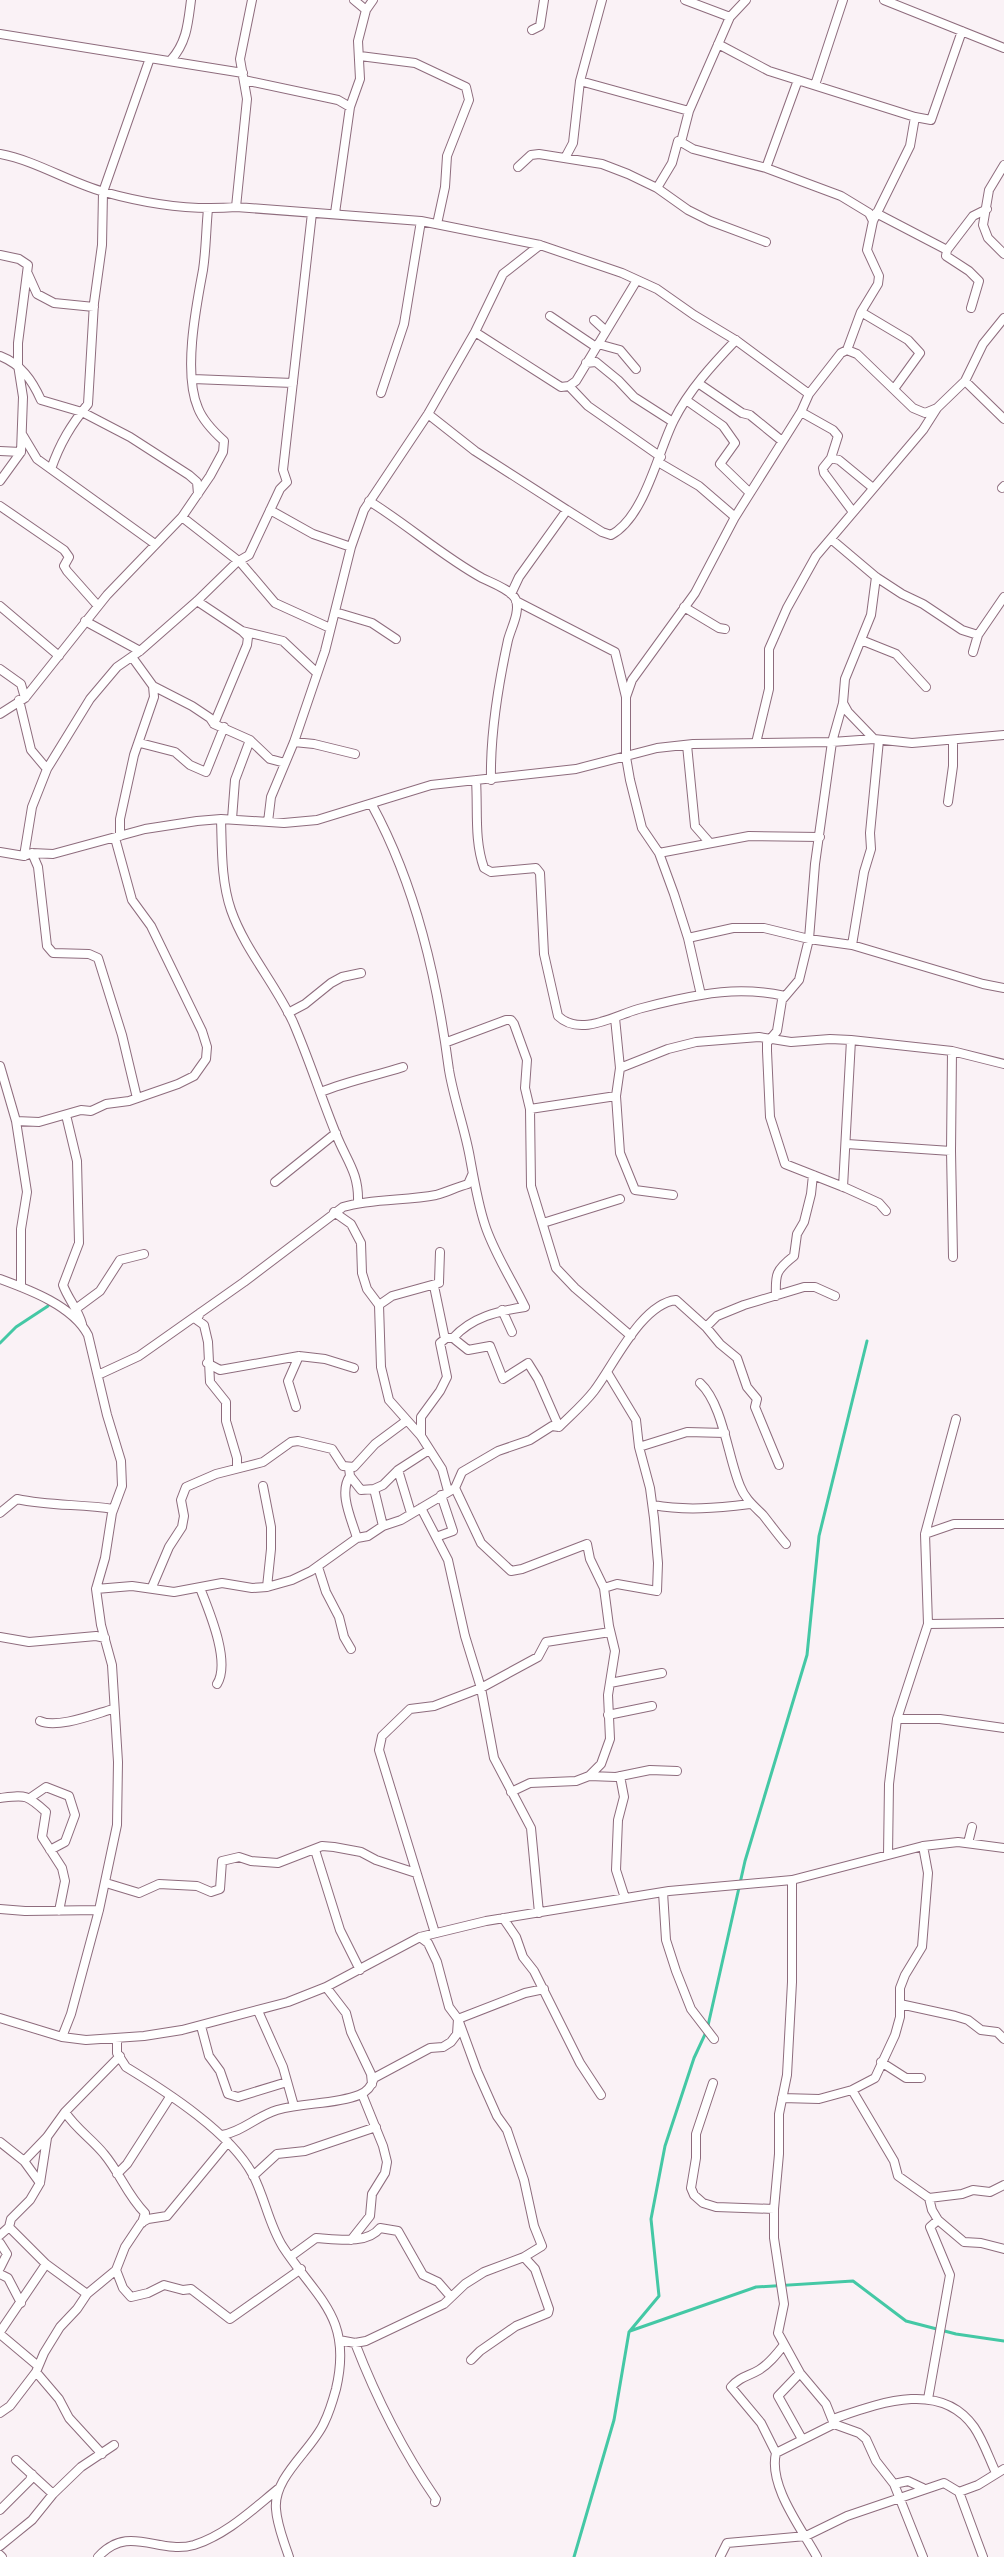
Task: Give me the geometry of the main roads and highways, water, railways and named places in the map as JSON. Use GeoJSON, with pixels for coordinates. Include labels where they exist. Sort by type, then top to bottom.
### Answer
{"type":"FeatureCollection","features":[{"type":"Feature","properties":{"kind":"waterway"},"geometry":{"type":"LineString","coordinates":[[0,1343],[16,1327],[48,1306]]}},
{"type":"Feature","properties":{"kind":"waterway"},"geometry":{"type":"LineString","coordinates":[[574,2557],[614,2420],[629,2332],[659,2296],[651,2219],[665,2146],[694,2058],[707,2030],[745,1861],[807,1655],[819,1536],[867,1341]]}},
{"type":"Feature","properties":{"kind":"waterway"},"geometry":{"type":"LineString","coordinates":[[630,2331],[756,2287],[853,2281],[906,2321],[956,2334],[1004,2341]]}}]}
